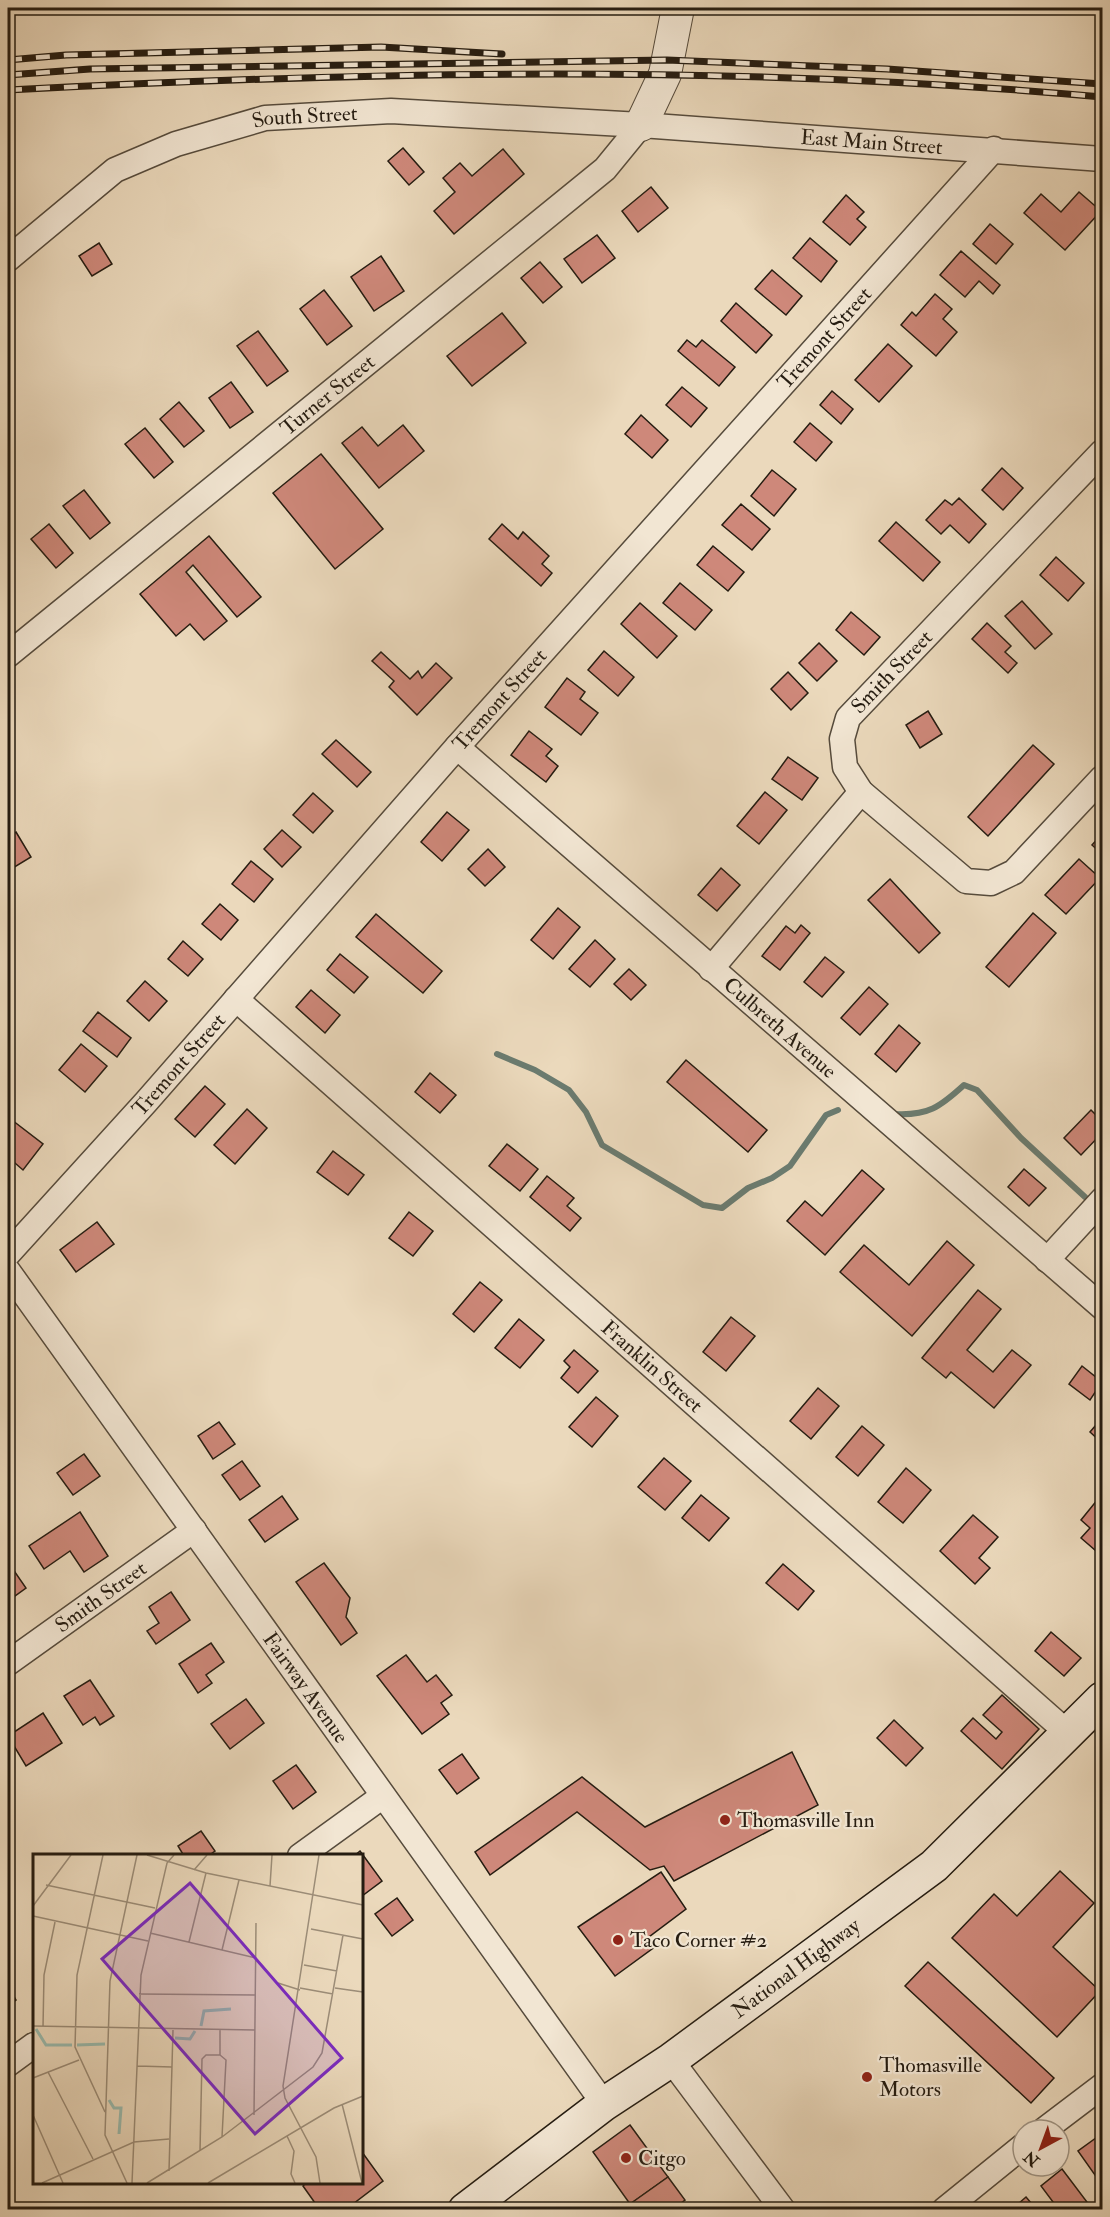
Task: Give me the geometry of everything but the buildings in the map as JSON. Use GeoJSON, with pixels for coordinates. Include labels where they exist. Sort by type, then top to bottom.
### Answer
{"type":"FeatureCollection","features":[{"type":"Feature","properties":{"kind":"main road","name":"National Highway"},"geometry":{"type":"LineString","coordinates":[[465,2210],[604,2104],[671,2060],[934,1866],[1102,1699]]}},
{"type":"Feature","properties":{"kind":"street"},"geometry":{"type":"LineString","coordinates":[[641,125],[664,74],[678,8]]}},
{"type":"Feature","properties":{"kind":"street","name":"South Street"},"geometry":{"type":"LineString","coordinates":[[8,259],[115,170],[177,144],[266,118],[391,111],[641,125]]}},
{"type":"Feature","properties":{"kind":"street","name":"East Main Street"},"geometry":{"type":"LineString","coordinates":[[641,125],[994,149],[1102,159]]}},
{"type":"Feature","properties":{"kind":"street","name":"Turner Street"},"geometry":{"type":"LineString","coordinates":[[8,655],[605,169],[641,125]]}},
{"type":"Feature","properties":{"kind":"street","name":"Tremont Street"},"geometry":{"type":"LineString","coordinates":[[8,1254],[457,747],[994,149]]}},
{"type":"Feature","properties":{"kind":"street","name":"Smith Street"},"geometry":{"type":"LineString","coordinates":[[1102,452],[848,718],[842,739],[845,767],[861,792],[966,881],[991,884],[1014,872],[1102,778]]}},
{"type":"Feature","properties":{"kind":"street","name":"Culbreth Avenue"},"geometry":{"type":"LineString","coordinates":[[457,747],[1102,1307]]}},
{"type":"Feature","properties":{"kind":"street"},"geometry":{"type":"LineString","coordinates":[[711,969],[861,792]]}},
{"type":"Feature","properties":{"kind":"street","name":"Franklin Street"},"geometry":{"type":"LineString","coordinates":[[236,999],[1069,1734]]}},
{"type":"Feature","properties":{"kind":"street"},"geometry":{"type":"LineString","coordinates":[[1047,1260],[1102,1200]]}},
{"type":"Feature","properties":{"kind":"street","name":"Fairway Avenue"},"geometry":{"type":"LineString","coordinates":[[8,1271],[604,2104]]}},
{"type":"Feature","properties":{"kind":"street","name":"Smith Street"},"geometry":{"type":"LineString","coordinates":[[8,1663],[194,1530]]}},
{"type":"Feature","properties":{"kind":"street"},"geometry":{"type":"LineString","coordinates":[[303,1854],[383,1796]]}},
{"type":"Feature","properties":{"kind":"street"},"geometry":{"type":"LineString","coordinates":[[8,2064],[33,2046]]}},
{"type":"Feature","properties":{"kind":"street"},"geometry":{"type":"LineString","coordinates":[[671,2060],[783,2210]]}},
{"type":"Feature","properties":{"kind":"street"},"geometry":{"type":"LineString","coordinates":[[1060,2118],[1102,2086]]}},
{"type":"Feature","properties":{"kind":"street"},"geometry":{"type":"LineString","coordinates":[[944,2210],[1011,2156]]}},
{"type":"Feature","properties":{"kind":"waterway"},"geometry":{"type":"LineString","coordinates":[[497,1054],[535,1070],[569,1090],[586,1112],[602,1145],[703,1205],[722,1208],[748,1188],[772,1178],[790,1166],[826,1115],[838,1110]]}},
{"type":"Feature","properties":{"kind":"waterway"},"geometry":{"type":"LineString","coordinates":[[894,1114],[925,1112],[948,1099],[964,1085],[977,1090],[1021,1138],[1085,1197]]}},
{"type":"Feature","properties":{"kind":"railway"},"geometry":{"type":"LineString","coordinates":[[8,60],[66,55],[381,47],[502,54]]}},
{"type":"Feature","properties":{"kind":"railway"},"geometry":{"type":"LineString","coordinates":[[8,75],[90,69],[667,60],[887,69],[1102,84]]}},
{"type":"Feature","properties":{"kind":"railway"},"geometry":{"type":"LineString","coordinates":[[8,90],[281,78],[555,74],[829,79],[966,86],[1102,97]]}},
{"type":"Feature","properties":{"kind":"place","name":"Thomasville Inn"},"geometry":{"type":"Point","coordinates":[725,1820]}},
{"type":"Feature","properties":{"kind":"place","name":"Taco Corner #2"},"geometry":{"type":"Point","coordinates":[618,1940]}},
{"type":"Feature","properties":{"kind":"place","name":"Thomasville Motors"},"geometry":{"type":"Point","coordinates":[867,2077]}},
{"type":"Feature","properties":{"kind":"place","name":"Citgo"},"geometry":{"type":"Point","coordinates":[626,2158]}}]}
